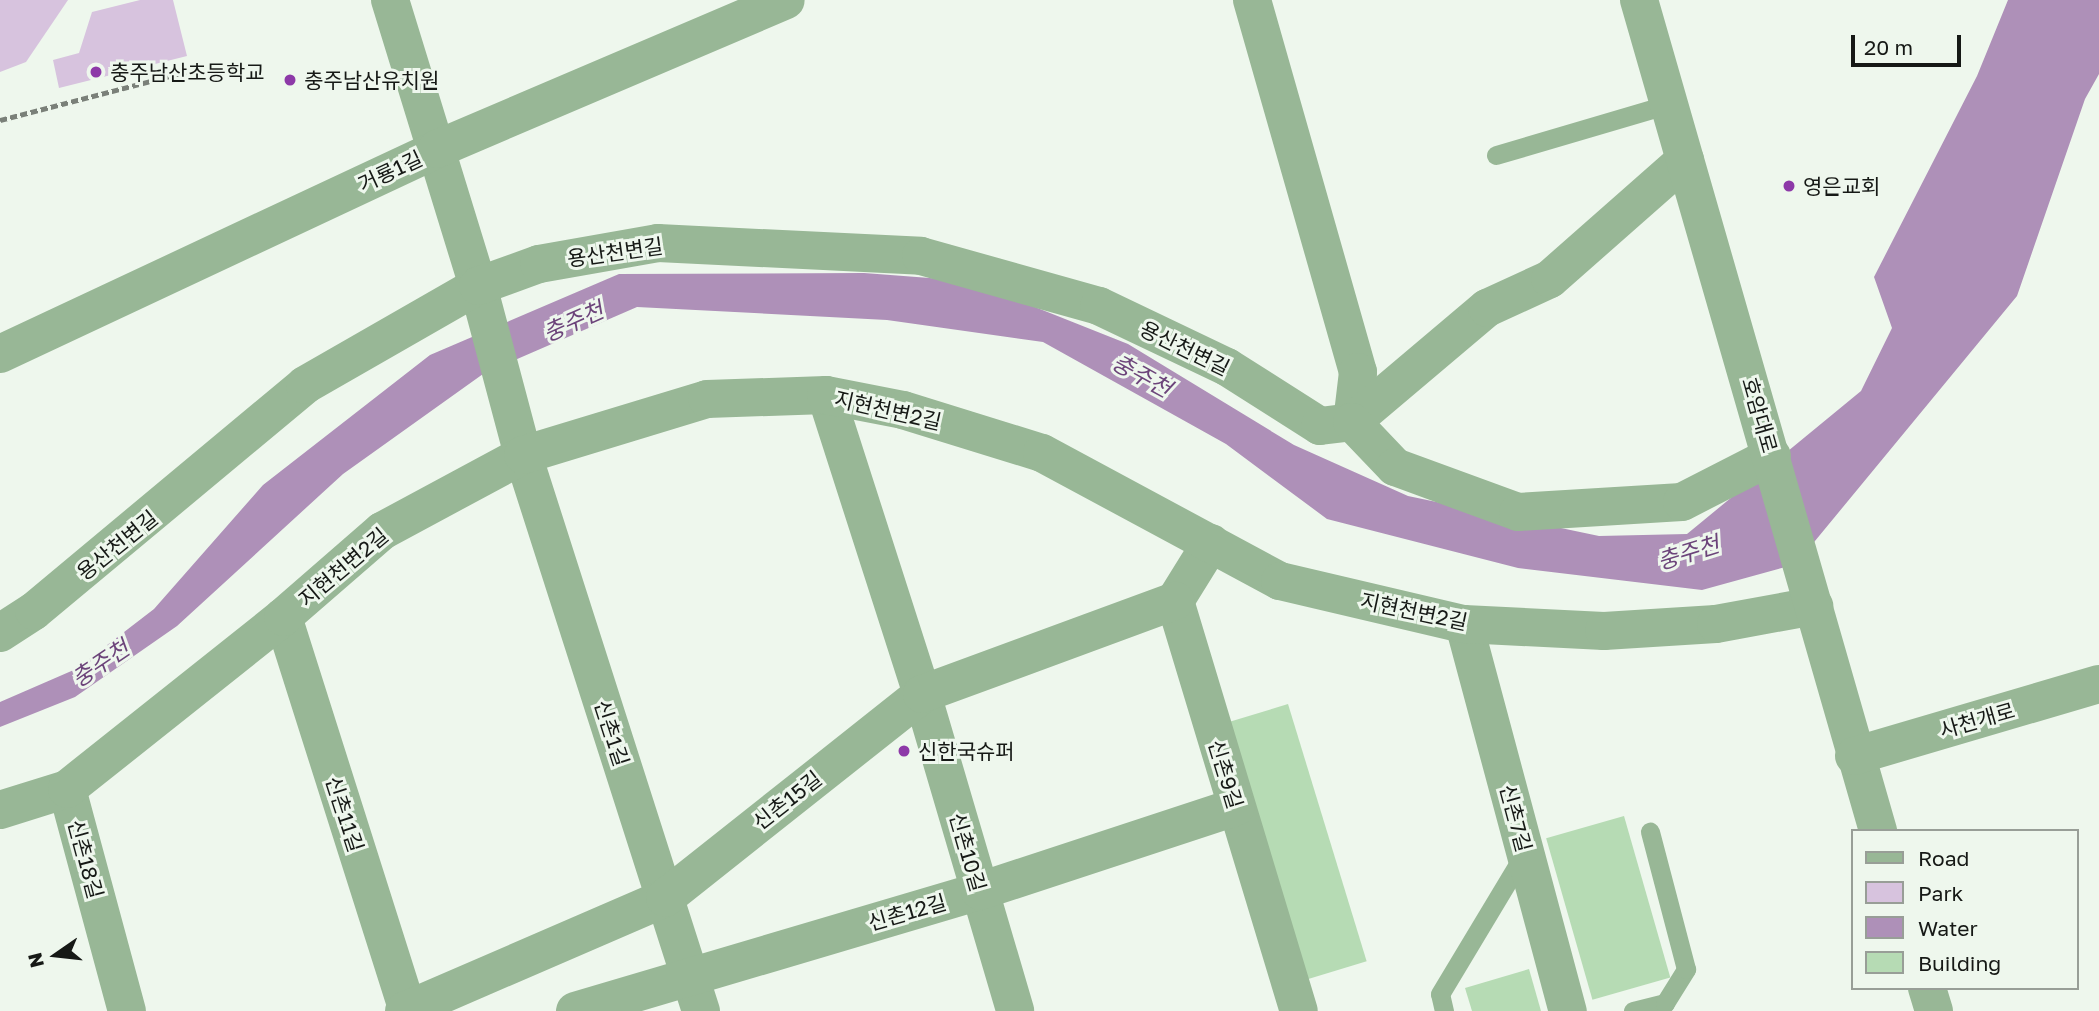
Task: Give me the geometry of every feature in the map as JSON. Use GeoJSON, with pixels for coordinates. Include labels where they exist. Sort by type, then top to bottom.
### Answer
{"type":"FeatureCollection","features":[{"type":"Feature","properties":{"kind":"street","name":"신촌1길"},"geometry":{"type":"LineString","coordinates":[[390,0],[478,286],[523,456],[696,993]]}},
{"type":"Feature","properties":{"kind":"street","name":"거룡1길"},"geometry":{"type":"LineString","coordinates":[[0,354],[437,149],[786,0]]}},
{"type":"Feature","properties":{"kind":"street"},"geometry":{"type":"LineString","coordinates":[[1252,0],[1358,372],[1352,422]]}},
{"type":"Feature","properties":{"kind":"street","name":"호암대로"},"geometry":{"type":"LineString","coordinates":[[1639,0],[1805,568],[1854,756],[1877,829]]}},
{"type":"Feature","properties":{"kind":"street"},"geometry":{"type":"LineString","coordinates":[[1352,422],[1487,308],[1550,279],[1685,160]]}},
{"type":"Feature","properties":{"kind":"street","name":"용산천변길"},"geometry":{"type":"LineString","coordinates":[[0,632],[34,611],[305,385],[478,286],[540,264],[658,243],[921,256],[1099,306],[1227,367],[1320,426],[1352,422]]}},
{"type":"Feature","properties":{"kind":"street","name":"지현천변2길"},"geometry":{"type":"LineString","coordinates":[[0,810],[67,789],[283,617],[382,531],[523,456],[707,399],[826,395],[903,410],[1042,453],[1280,581],[1464,624],[1604,631],[1716,624],[1814,607]]}},
{"type":"Feature","properties":{"kind":"street","name":"신촌10길"},"geometry":{"type":"LineString","coordinates":[[826,395],[922,694],[1015,1011]]}},
{"type":"Feature","properties":{"kind":"street"},"geometry":{"type":"LineString","coordinates":[[1352,422],[1395,467],[1518,512],[1682,502],[1772,456]]}},
{"type":"Feature","properties":{"kind":"street"},"geometry":{"type":"LineString","coordinates":[[1175,601],[1211,543]]}},
{"type":"Feature","properties":{"kind":"street","name":"신촌15길"},"geometry":{"type":"LineString","coordinates":[[406,1010],[665,898],[922,694],[1175,601]]}},
{"type":"Feature","properties":{"kind":"street","name":"신촌9길"},"geometry":{"type":"LineString","coordinates":[[1175,601],[1299,1011]]}},
{"type":"Feature","properties":{"kind":"street","name":"신촌11길"},"geometry":{"type":"LineString","coordinates":[[283,617],[406,1010]]}},
{"type":"Feature","properties":{"kind":"street","name":"신촌7길"},"geometry":{"type":"LineString","coordinates":[[1464,624],[1568,1011]]}},
{"type":"Feature","properties":{"kind":"street","name":"사천개로"},"geometry":{"type":"LineString","coordinates":[[1854,756],[2099,684]]}},
{"type":"Feature","properties":{"kind":"street","name":"신촌18길"},"geometry":{"type":"LineString","coordinates":[[67,789],[127,1011]]}},
{"type":"Feature","properties":{"kind":"street","name":"신촌12길"},"geometry":{"type":"LineString","coordinates":[[575,1011],[696,993],[980,891],[1236,807]]}},
{"type":"Feature","properties":{"kind":"street"},"geometry":{"type":"LineString","coordinates":[[1928,990],[1934,1011]]}},
{"type":"Feature","properties":{"kind":"lane"},"geometry":{"type":"LineString","coordinates":[[1496,155],[1669,104]]}},
{"type":"Feature","properties":{"kind":"lane"},"geometry":{"type":"LineString","coordinates":[[1633,1011],[1665,1003],[1686,969],[1650,832]]}},
{"type":"Feature","properties":{"kind":"lane"},"geometry":{"type":"LineString","coordinates":[[1444,1011],[1440,994],[1525,851]]}},
{"type":"Feature","properties":{"kind":"path"},"geometry":{"type":"LineString","coordinates":[[0,120],[212,65]]}},
{"type":"Feature","properties":{"kind":"green space"},"geometry":{"type":"Polygon","coordinates":[[[0,0],[68,0],[26,62],[0,72],[0,0]]]}},
{"type":"Feature","properties":{"kind":"green space"},"geometry":{"type":"Polygon","coordinates":[[[140,0],[173,0],[187,56],[59,88],[53,60],[79,53],[92,12],[140,0]]]}},
{"type":"Feature","properties":{"kind":"water","name":"충주천"},"geometry":{"type":"Polygon","coordinates":[[[2008,0],[2099,0],[2099,74],[2085,99],[2017,296],[1796,564],[1702,590],[1518,568],[1327,519],[1226,444],[1043,342],[887,320],[637,307],[483,374],[343,474],[177,626],[75,697],[0,727],[0,702],[76,669],[154,609],[263,485],[430,355],[619,274],[864,273],[969,281],[1128,344],[1294,445],[1408,496],[1599,536],[1687,534],[1861,391],[1892,328],[1874,277],[1977,76],[2008,0]]]}},
{"type":"Feature","properties":{"kind":"building"},"geometry":{"type":"Polygon","coordinates":[[[1288,704],[1367,961],[1303,981],[1224,724],[1288,704]]]}},
{"type":"Feature","properties":{"kind":"building"},"geometry":{"type":"Polygon","coordinates":[[[1624,816],[1670,977],[1592,1000],[1546,838],[1624,816]]]}},
{"type":"Feature","properties":{"kind":"building"},"geometry":{"type":"Polygon","coordinates":[[[1529,969],[1541,1011],[1472,1011],[1465,988],[1529,969]]]}},
{"type":"Feature","properties":{"kind":"place","name":"충주남산초등학교"},"geometry":{"type":"Point","coordinates":[96,72]}},
{"type":"Feature","properties":{"kind":"place","name":"충주남산유치원"},"geometry":{"type":"Point","coordinates":[290,80]}},
{"type":"Feature","properties":{"kind":"place","name":"영은교회"},"geometry":{"type":"Point","coordinates":[1789,186]}},
{"type":"Feature","properties":{"kind":"place","name":"신한국슈퍼"},"geometry":{"type":"Point","coordinates":[904,751]}}]}
